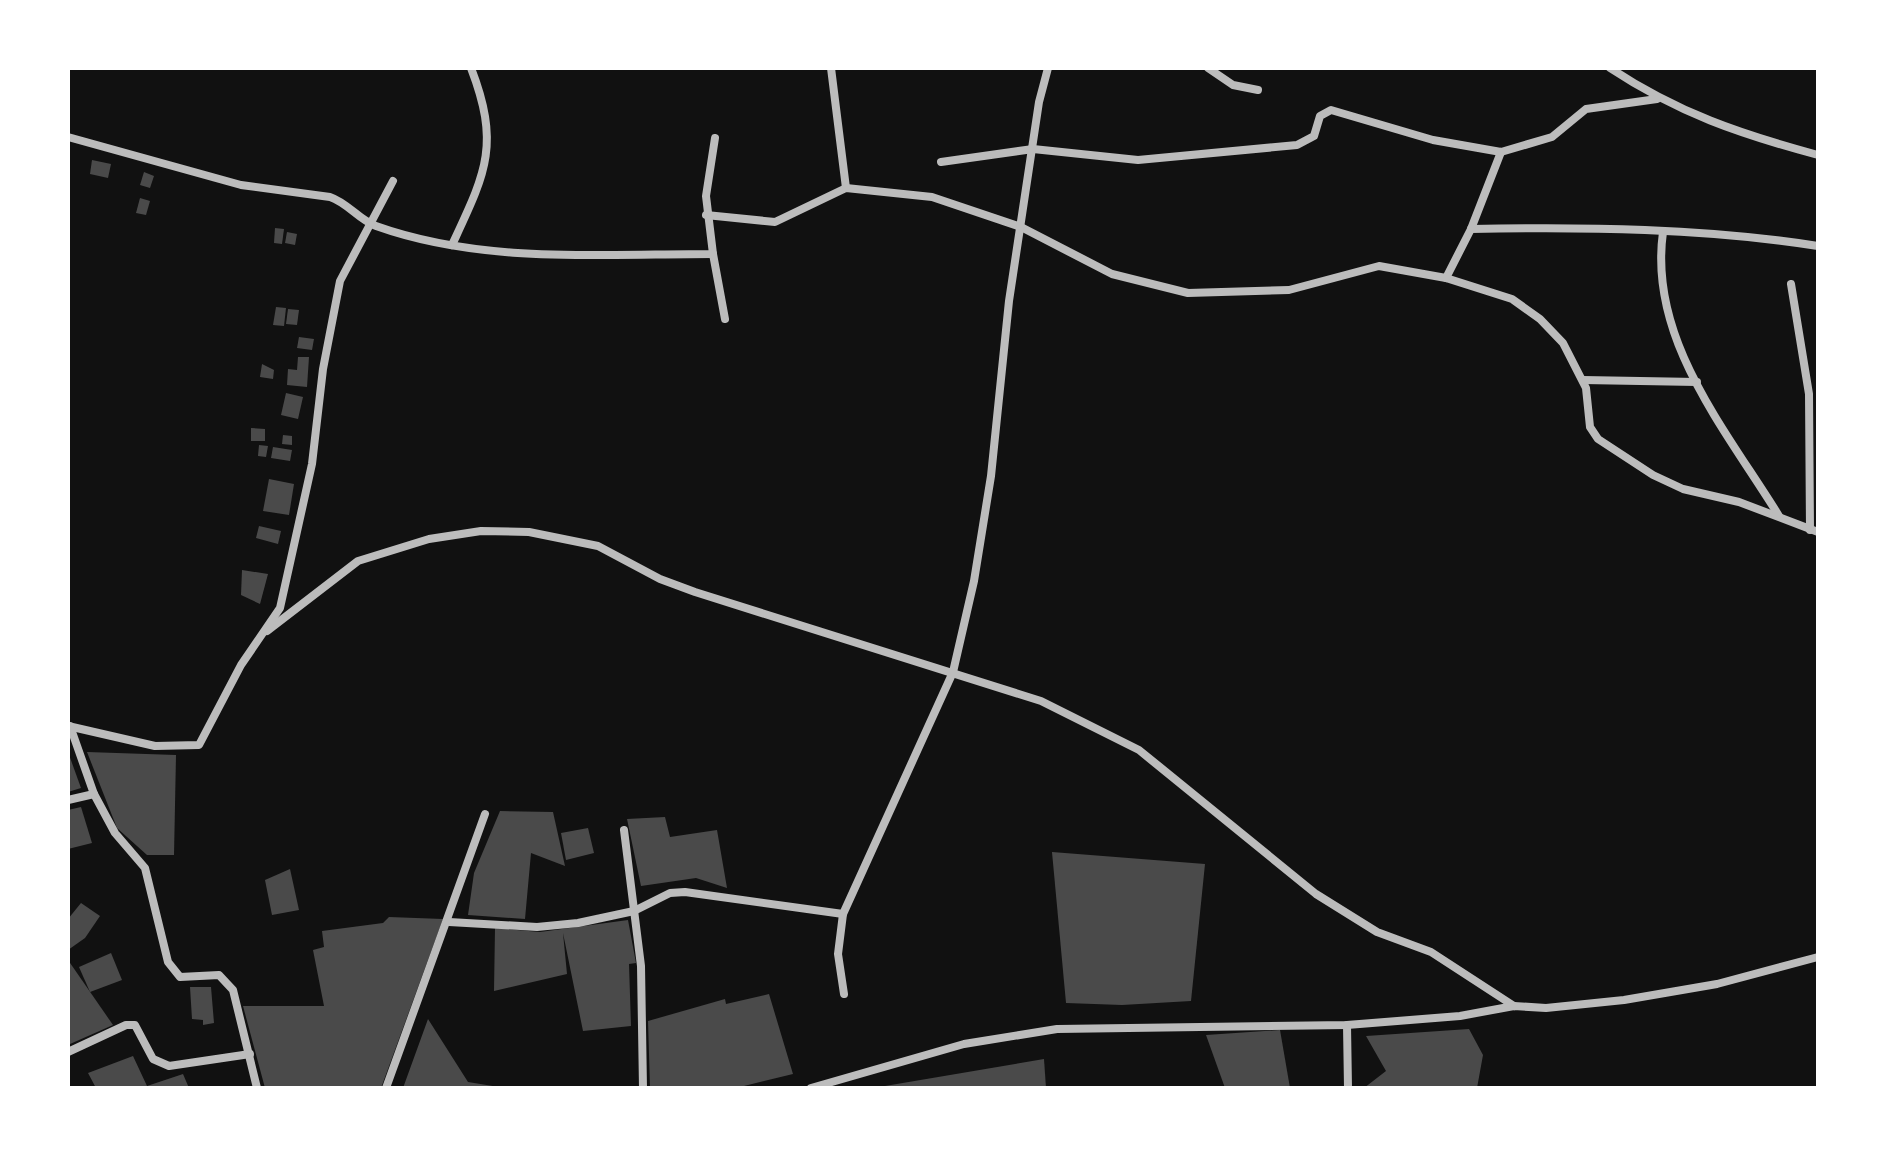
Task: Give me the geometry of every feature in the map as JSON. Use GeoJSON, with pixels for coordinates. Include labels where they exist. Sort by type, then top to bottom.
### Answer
{"type":"FeatureCollection","features":[{"type":"Feature","properties":{"kind":"street"},"geometry":{"type":"LineString","coordinates":[[452,245],[481,178],[488,153],[484,102],[471,68]]}},
{"type":"Feature","properties":{"kind":"street"},"geometry":{"type":"LineString","coordinates":[[831,68],[846,188]]}},
{"type":"Feature","properties":{"kind":"street"},"geometry":{"type":"LineString","coordinates":[[844,994],[838,954],[843,914],[953,672],[974,581],[991,476],[1009,301],[1048,68]]}},
{"type":"Feature","properties":{"kind":"street"},"geometry":{"type":"LineString","coordinates":[[1208,68],[1233,85],[1258,90]]}},
{"type":"Feature","properties":{"kind":"street"},"geometry":{"type":"LineString","coordinates":[[1610,68],[1657,99],[1698,118],[1818,155]]}},
{"type":"Feature","properties":{"kind":"street"},"geometry":{"type":"LineString","coordinates":[[941,162],[1033,149],[1138,160],[1297,145],[1314,136],[1320,116],[1331,110],[1433,140],[1501,152],[1552,137],[1586,109],[1657,99]]}},
{"type":"Feature","properties":{"kind":"street"},"geometry":{"type":"LineString","coordinates":[[68,137],[241,185],[330,197],[343,201],[373,225],[452,245],[573,254],[713,254]]}},
{"type":"Feature","properties":{"kind":"street"},"geometry":{"type":"LineString","coordinates":[[715,138],[706,215],[725,319]]}},
{"type":"Feature","properties":{"kind":"street"},"geometry":{"type":"LineString","coordinates":[[1446,278],[1471,229],[1501,152]]}},
{"type":"Feature","properties":{"kind":"street"},"geometry":{"type":"LineString","coordinates":[[69,726],[155,746],[199,745],[241,665],[267,631],[280,608],[312,464],[323,369],[340,281],[373,225],[393,181]]}},
{"type":"Feature","properties":{"kind":"street"},"geometry":{"type":"LineString","coordinates":[[706,215],[775,222],[846,188],[932,197],[1021,227],[1112,274],[1188,293],[1289,290],[1379,266],[1446,278],[1512,299],[1540,319],[1563,343],[1583,380],[1590,427],[1598,439],[1653,475],[1683,489],[1739,502],[1814,531],[1809,394],[1791,284]]}},
{"type":"Feature","properties":{"kind":"street"},"geometry":{"type":"LineString","coordinates":[[1471,229],[1663,232],[1776,239],[1818,246]]}},
{"type":"Feature","properties":{"kind":"street"},"geometry":{"type":"LineString","coordinates":[[1663,232],[1659,260],[1666,309],[1678,348],[1779,517]]}},
{"type":"Feature","properties":{"kind":"street"},"geometry":{"type":"LineString","coordinates":[[1583,380],[1697,382]]}},
{"type":"Feature","properties":{"kind":"street"},"geometry":{"type":"LineString","coordinates":[[1809,394],[1818,389]]}},
{"type":"Feature","properties":{"kind":"street"},"geometry":{"type":"LineString","coordinates":[[267,631],[358,561],[429,539],[481,531],[529,532],[598,546],[660,579],[695,592],[1041,701],[1139,750],[1316,894],[1377,932],[1431,952],[1514,1006]]}},
{"type":"Feature","properties":{"kind":"street"},"geometry":{"type":"LineString","coordinates":[[69,726],[94,794],[115,833],[145,868],[168,962],[180,977],[219,975],[233,990],[257,1088]]}},
{"type":"Feature","properties":{"kind":"street"},"geometry":{"type":"LineString","coordinates":[[68,800],[94,794]]}},
{"type":"Feature","properties":{"kind":"street"},"geometry":{"type":"LineString","coordinates":[[386,1088],[449,922],[485,814]]}},
{"type":"Feature","properties":{"kind":"street"},"geometry":{"type":"LineString","coordinates":[[624,830],[641,966],[643,1088]]}},
{"type":"Feature","properties":{"kind":"street"},"geometry":{"type":"LineString","coordinates":[[449,922],[537,927],[634,911],[670,893],[685,892],[843,914]]}},
{"type":"Feature","properties":{"kind":"street"},"geometry":{"type":"LineString","coordinates":[[811,1088],[964,1044],[1057,1029],[1347,1025],[1460,1016],[1514,1006],[1546,1008],[1624,1000],[1717,984],[1818,957]]}},
{"type":"Feature","properties":{"kind":"street"},"geometry":{"type":"LineString","coordinates":[[68,1052],[126,1025],[135,1025],[153,1059],[169,1066],[250,1054]]}},
{"type":"Feature","properties":{"kind":"street"},"geometry":{"type":"LineString","coordinates":[[1347,1025],[1348,1088]]}},
{"type":"Feature","properties":{"kind":"building"},"geometry":{"type":"Polygon","coordinates":[[[92,160],[111,164],[108,178],[90,174],[92,160]]]}},
{"type":"Feature","properties":{"kind":"building"},"geometry":{"type":"Polygon","coordinates":[[[144,172],[154,176],[150,188],[140,185],[144,172]]]}},
{"type":"Feature","properties":{"kind":"building"},"geometry":{"type":"Polygon","coordinates":[[[140,198],[150,201],[146,215],[136,213],[140,198]]]}},
{"type":"Feature","properties":{"kind":"building"},"geometry":{"type":"Polygon","coordinates":[[[275,228],[284,229],[282,244],[274,243],[275,228]]]}},
{"type":"Feature","properties":{"kind":"building"},"geometry":{"type":"Polygon","coordinates":[[[287,232],[297,234],[295,245],[285,243],[287,232]]]}},
{"type":"Feature","properties":{"kind":"building"},"geometry":{"type":"Polygon","coordinates":[[[276,307],[286,308],[284,326],[273,325],[276,307]]]}},
{"type":"Feature","properties":{"kind":"building"},"geometry":{"type":"Polygon","coordinates":[[[288,309],[299,310],[297,325],[286,324],[288,309]]]}},
{"type":"Feature","properties":{"kind":"building"},"geometry":{"type":"Polygon","coordinates":[[[299,337],[314,339],[312,350],[297,348],[299,337]]]}},
{"type":"Feature","properties":{"kind":"building"},"geometry":{"type":"Polygon","coordinates":[[[298,357],[309,357],[307,387],[287,385],[288,369],[297,370],[298,357]]]}},
{"type":"Feature","properties":{"kind":"building"},"geometry":{"type":"Polygon","coordinates":[[[262,364],[274,370],[273,379],[260,377],[262,364]]]}},
{"type":"Feature","properties":{"kind":"building"},"geometry":{"type":"Polygon","coordinates":[[[286,393],[303,397],[298,419],[281,415],[286,393]]]}},
{"type":"Feature","properties":{"kind":"building"},"geometry":{"type":"Polygon","coordinates":[[[251,428],[265,429],[265,441],[251,441],[251,428]]]}},
{"type":"Feature","properties":{"kind":"building"},"geometry":{"type":"Polygon","coordinates":[[[283,435],[292,436],[292,445],[282,444],[283,435]]]}},
{"type":"Feature","properties":{"kind":"building"},"geometry":{"type":"Polygon","coordinates":[[[259,445],[268,446],[266,457],[258,456],[259,445]]]}},
{"type":"Feature","properties":{"kind":"building"},"geometry":{"type":"Polygon","coordinates":[[[273,447],[292,450],[290,461],[271,458],[273,447]]]}},
{"type":"Feature","properties":{"kind":"building"},"geometry":{"type":"Polygon","coordinates":[[[269,479],[294,484],[289,515],[263,511],[269,479]]]}},
{"type":"Feature","properties":{"kind":"building"},"geometry":{"type":"Polygon","coordinates":[[[259,526],[281,531],[278,544],[256,538],[259,526]]]}},
{"type":"Feature","properties":{"kind":"building"},"geometry":{"type":"Polygon","coordinates":[[[242,570],[268,574],[260,604],[241,595],[242,570]]]}},
{"type":"Feature","properties":{"kind":"building"},"geometry":{"type":"Polygon","coordinates":[[[68,752],[81,788],[68,792],[68,752]]]}},
{"type":"Feature","properties":{"kind":"building"},"geometry":{"type":"Polygon","coordinates":[[[87,752],[176,755],[174,855],[147,855],[117,828],[87,752]]]}},
{"type":"Feature","properties":{"kind":"building"},"geometry":{"type":"Polygon","coordinates":[[[81,807],[92,843],[68,849],[68,810],[81,807]]]}},
{"type":"Feature","properties":{"kind":"building"},"geometry":{"type":"Polygon","coordinates":[[[500,811],[553,812],[565,866],[531,853],[525,919],[468,915],[474,873],[500,811]]]}},
{"type":"Feature","properties":{"kind":"building"},"geometry":{"type":"Polygon","coordinates":[[[665,817],[670,837],[717,830],[727,888],[696,878],[641,886],[627,819],[665,817]]]}},
{"type":"Feature","properties":{"kind":"building"},"geometry":{"type":"Polygon","coordinates":[[[588,828],[594,853],[566,860],[561,833],[588,828]]]}},
{"type":"Feature","properties":{"kind":"building"},"geometry":{"type":"Polygon","coordinates":[[[1052,852],[1205,864],[1191,1001],[1122,1005],[1066,1003],[1052,852]]]}},
{"type":"Feature","properties":{"kind":"building"},"geometry":{"type":"Polygon","coordinates":[[[290,869],[299,910],[272,915],[265,880],[290,869]]]}},
{"type":"Feature","properties":{"kind":"building"},"geometry":{"type":"Polygon","coordinates":[[[81,903],[100,916],[85,938],[68,950],[68,919],[81,903]]]}},
{"type":"Feature","properties":{"kind":"building"},"geometry":{"type":"Polygon","coordinates":[[[389,917],[443,919],[381,1088],[265,1088],[243,1006],[324,1006],[313,950],[324,947],[322,931],[383,923],[389,917]]]}},
{"type":"Feature","properties":{"kind":"building"},"geometry":{"type":"Polygon","coordinates":[[[628,920],[636,963],[629,964],[631,1026],[583,1031],[563,933],[567,974],[494,991],[495,928],[540,932],[628,920]]]}},
{"type":"Feature","properties":{"kind":"building"},"geometry":{"type":"Polygon","coordinates":[[[111,953],[122,980],[90,992],[79,967],[111,953]]]}},
{"type":"Feature","properties":{"kind":"building"},"geometry":{"type":"Polygon","coordinates":[[[68,960],[113,1025],[70,1044],[68,1039],[68,960]]]}},
{"type":"Feature","properties":{"kind":"building"},"geometry":{"type":"Polygon","coordinates":[[[190,987],[211,987],[214,1023],[203,1025],[203,1020],[192,1019],[190,987]]]}},
{"type":"Feature","properties":{"kind":"building"},"geometry":{"type":"Polygon","coordinates":[[[769,994],[793,1074],[736,1088],[650,1088],[648,1021],[725,999],[726,1004],[769,994]]]}},
{"type":"Feature","properties":{"kind":"building"},"geometry":{"type":"Polygon","coordinates":[[[428,1019],[468,1082],[505,1088],[403,1088],[428,1019]]]}},
{"type":"Feature","properties":{"kind":"building"},"geometry":{"type":"Polygon","coordinates":[[[1469,1029],[1483,1055],[1477,1088],[1364,1088],[1386,1071],[1366,1036],[1469,1029]]]}},
{"type":"Feature","properties":{"kind":"building"},"geometry":{"type":"Polygon","coordinates":[[[1280,1030],[1290,1088],[1225,1088],[1206,1035],[1280,1030]]]}},
{"type":"Feature","properties":{"kind":"building"},"geometry":{"type":"Polygon","coordinates":[[[133,1056],[147,1086],[183,1074],[189,1088],[96,1088],[88,1073],[133,1056]]]}},
{"type":"Feature","properties":{"kind":"building"},"geometry":{"type":"Polygon","coordinates":[[[1044,1059],[1046,1088],[885,1088],[885,1086],[1044,1059]]]}}]}
